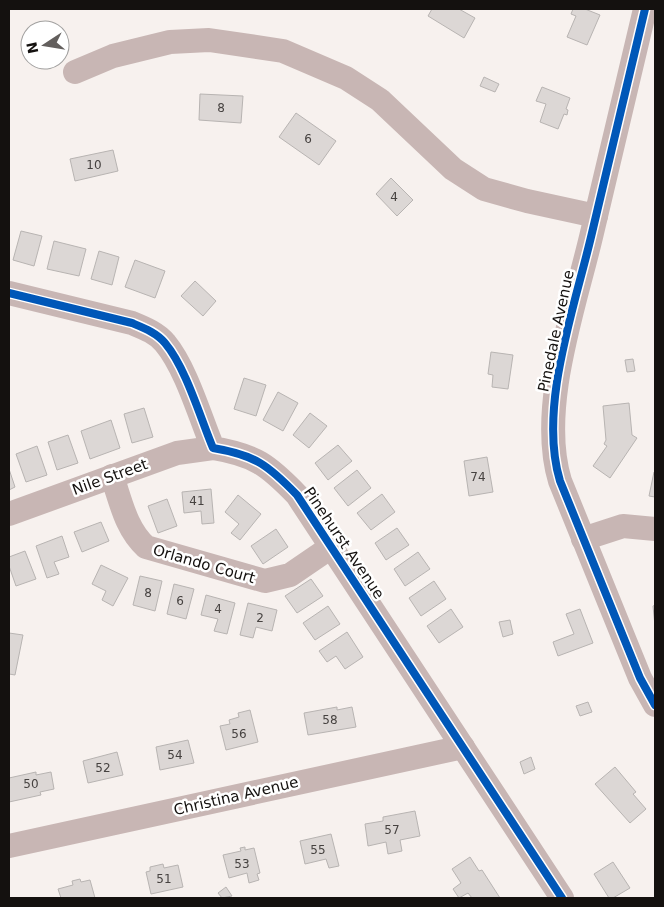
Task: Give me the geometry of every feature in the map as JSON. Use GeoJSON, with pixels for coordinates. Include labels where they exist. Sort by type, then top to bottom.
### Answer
{"type":"FeatureCollection","features":[{"type":"Feature","properties":{"kind":"street","name":"Pinedale Avenue"},"geometry":{"type":"LineString","coordinates":[[645,9],[558,378],[552,424],[555,465],[640,678],[655,705]]}},
{"type":"Feature","properties":{"kind":"street"},"geometry":{"type":"LineString","coordinates":[[75,72],[113,56],[170,42],[209,40],[283,51],[346,78],[380,100],[453,169],[484,189],[527,201],[596,216]]}},
{"type":"Feature","properties":{"kind":"street"},"geometry":{"type":"LineString","coordinates":[[9,293],[132,323],[150,331],[164,341],[176,359],[214,448]]}},
{"type":"Feature","properties":{"kind":"street","name":"Nile Street"},"geometry":{"type":"LineString","coordinates":[[9,514],[177,453],[214,448]]}},
{"type":"Feature","properties":{"kind":"street","name":"Pinehurst Avenue"},"geometry":{"type":"LineString","coordinates":[[214,448],[253,457],[274,471],[297,495],[562,898]]}},
{"type":"Feature","properties":{"kind":"street","name":"Orlando Court"},"geometry":{"type":"LineString","coordinates":[[112,476],[129,525],[136,538],[146,547],[265,581],[290,575],[331,547]]}},
{"type":"Feature","properties":{"kind":"street"},"geometry":{"type":"LineString","coordinates":[[583,539],[623,526],[655,529]]}},
{"type":"Feature","properties":{"kind":"street","name":"Christina Avenue"},"geometry":{"type":"LineString","coordinates":[[9,846],[463,747]]}},
{"type":"Feature","properties":{"kind":"building"},"geometry":{"type":"Polygon","coordinates":[[[432,9],[459,9],[475,18],[464,38],[428,16],[432,9]]]}},
{"type":"Feature","properties":{"kind":"building"},"geometry":{"type":"Polygon","coordinates":[[[573,9],[585,9],[600,15],[587,45],[567,37],[576,16],[571,14],[573,9]]]}},
{"type":"Feature","properties":{"kind":"building"},"geometry":{"type":"Polygon","coordinates":[[[484,77],[499,84],[495,92],[480,86],[484,77]]]}},
{"type":"Feature","properties":{"kind":"building"},"geometry":{"type":"Polygon","coordinates":[[[542,87],[570,98],[566,109],[568,110],[567,115],[564,114],[558,129],[540,122],[546,104],[536,101],[542,87]]]}},
{"type":"Feature","properties":{"kind":"building"},"geometry":{"type":"Polygon","coordinates":[[[200,94],[243,96],[241,123],[199,120],[200,94]]]}},
{"type":"Feature","properties":{"kind":"building"},"geometry":{"type":"Polygon","coordinates":[[[296,113],[336,141],[319,165],[279,137],[296,113]]]}},
{"type":"Feature","properties":{"kind":"building"},"geometry":{"type":"Polygon","coordinates":[[[113,150],[118,171],[75,181],[70,159],[113,150]]]}},
{"type":"Feature","properties":{"kind":"building"},"geometry":{"type":"Polygon","coordinates":[[[391,178],[413,200],[397,216],[376,194],[391,178]]]}},
{"type":"Feature","properties":{"kind":"building"},"geometry":{"type":"Polygon","coordinates":[[[21,231],[42,236],[34,266],[13,260],[21,231]]]}},
{"type":"Feature","properties":{"kind":"building"},"geometry":{"type":"Polygon","coordinates":[[[54,241],[86,249],[79,276],[47,269],[54,241]]]}},
{"type":"Feature","properties":{"kind":"building"},"geometry":{"type":"Polygon","coordinates":[[[99,251],[119,257],[112,285],[91,279],[99,251]]]}},
{"type":"Feature","properties":{"kind":"building"},"geometry":{"type":"Polygon","coordinates":[[[135,260],[165,271],[155,298],[125,287],[135,260]]]}},
{"type":"Feature","properties":{"kind":"building"},"geometry":{"type":"Polygon","coordinates":[[[195,281],[216,301],[203,316],[181,296],[195,281]]]}},
{"type":"Feature","properties":{"kind":"building"},"geometry":{"type":"Polygon","coordinates":[[[491,352],[513,355],[508,389],[492,387],[493,375],[488,374],[491,352]]]}},
{"type":"Feature","properties":{"kind":"building"},"geometry":{"type":"Polygon","coordinates":[[[633,359],[635,371],[627,372],[625,360],[633,359]]]}},
{"type":"Feature","properties":{"kind":"building"},"geometry":{"type":"Polygon","coordinates":[[[244,378],[266,385],[256,416],[234,409],[244,378]]]}},
{"type":"Feature","properties":{"kind":"building"},"geometry":{"type":"Polygon","coordinates":[[[278,392],[298,403],[283,431],[263,420],[278,392]]]}},
{"type":"Feature","properties":{"kind":"building"},"geometry":{"type":"Polygon","coordinates":[[[629,403],[632,435],[637,438],[610,478],[593,466],[607,446],[604,444],[606,440],[603,406],[629,403]]]}},
{"type":"Feature","properties":{"kind":"building"},"geometry":{"type":"Polygon","coordinates":[[[144,408],[153,437],[132,443],[124,414],[144,408]]]}},
{"type":"Feature","properties":{"kind":"building"},"geometry":{"type":"Polygon","coordinates":[[[310,413],[327,426],[309,448],[293,435],[310,413]]]}},
{"type":"Feature","properties":{"kind":"building"},"geometry":{"type":"Polygon","coordinates":[[[111,420],[120,448],[90,459],[81,431],[111,420]]]}},
{"type":"Feature","properties":{"kind":"building"},"geometry":{"type":"Polygon","coordinates":[[[68,435],[78,463],[57,470],[48,442],[68,435]]]}},
{"type":"Feature","properties":{"kind":"building"},"geometry":{"type":"Polygon","coordinates":[[[338,445],[352,461],[328,480],[315,463],[338,445]]]}},
{"type":"Feature","properties":{"kind":"building"},"geometry":{"type":"Polygon","coordinates":[[[37,446],[47,475],[26,482],[16,454],[37,446]]]}},
{"type":"Feature","properties":{"kind":"building"},"geometry":{"type":"Polygon","coordinates":[[[487,457],[493,492],[469,496],[464,461],[487,457]]]}},
{"type":"Feature","properties":{"kind":"building"},"geometry":{"type":"Polygon","coordinates":[[[9,469],[15,487],[9,490],[9,469]]]}},
{"type":"Feature","properties":{"kind":"building"},"geometry":{"type":"Polygon","coordinates":[[[357,470],[371,488],[348,506],[334,488],[357,470]]]}},
{"type":"Feature","properties":{"kind":"building"},"geometry":{"type":"Polygon","coordinates":[[[655,472],[655,497],[649,496],[655,472]]]}},
{"type":"Feature","properties":{"kind":"building"},"geometry":{"type":"Polygon","coordinates":[[[211,489],[214,523],[202,524],[201,511],[184,513],[182,492],[211,489]]]}},
{"type":"Feature","properties":{"kind":"building"},"geometry":{"type":"Polygon","coordinates":[[[382,494],[395,512],[371,530],[357,513],[382,494]]]}},
{"type":"Feature","properties":{"kind":"building"},"geometry":{"type":"Polygon","coordinates":[[[238,495],[261,514],[240,540],[231,533],[239,524],[225,512],[238,495]]]}},
{"type":"Feature","properties":{"kind":"building"},"geometry":{"type":"Polygon","coordinates":[[[167,499],[177,526],[158,533],[148,506],[167,499]]]}},
{"type":"Feature","properties":{"kind":"building"},"geometry":{"type":"Polygon","coordinates":[[[101,522],[109,541],[82,552],[74,532],[101,522]]]}},
{"type":"Feature","properties":{"kind":"building"},"geometry":{"type":"Polygon","coordinates":[[[397,528],[409,545],[386,560],[375,543],[397,528]]]}},
{"type":"Feature","properties":{"kind":"building"},"geometry":{"type":"Polygon","coordinates":[[[276,529],[288,547],[263,564],[251,546],[276,529]]]}},
{"type":"Feature","properties":{"kind":"building"},"geometry":{"type":"Polygon","coordinates":[[[62,536],[69,557],[54,562],[59,574],[47,578],[36,546],[62,536]]]}},
{"type":"Feature","properties":{"kind":"building"},"geometry":{"type":"Polygon","coordinates":[[[25,551],[36,579],[16,586],[9,566],[9,557],[25,551]]]}},
{"type":"Feature","properties":{"kind":"building"},"geometry":{"type":"Polygon","coordinates":[[[418,552],[430,569],[405,586],[394,569],[418,552]]]}},
{"type":"Feature","properties":{"kind":"building"},"geometry":{"type":"Polygon","coordinates":[[[101,565],[128,578],[113,606],[102,600],[106,591],[92,584],[101,565]]]}},
{"type":"Feature","properties":{"kind":"building"},"geometry":{"type":"Polygon","coordinates":[[[140,576],[162,581],[155,611],[133,605],[140,576]]]}},
{"type":"Feature","properties":{"kind":"building"},"geometry":{"type":"Polygon","coordinates":[[[311,579],[323,596],[297,613],[285,596],[311,579]]]}},
{"type":"Feature","properties":{"kind":"building"},"geometry":{"type":"Polygon","coordinates":[[[434,581],[446,599],[421,616],[409,598],[434,581]]]}},
{"type":"Feature","properties":{"kind":"building"},"geometry":{"type":"Polygon","coordinates":[[[174,584],[194,589],[186,619],[167,614],[174,584]]]}},
{"type":"Feature","properties":{"kind":"building"},"geometry":{"type":"Polygon","coordinates":[[[206,595],[235,603],[227,634],[214,631],[218,619],[201,615],[206,595]]]}},
{"type":"Feature","properties":{"kind":"building"},"geometry":{"type":"Polygon","coordinates":[[[248,603],[277,610],[272,631],[256,627],[253,638],[240,635],[248,603]]]}},
{"type":"Feature","properties":{"kind":"building"},"geometry":{"type":"Polygon","coordinates":[[[655,605],[655,626],[653,606],[655,605]]]}},
{"type":"Feature","properties":{"kind":"building"},"geometry":{"type":"Polygon","coordinates":[[[328,606],[340,624],[315,640],[303,623],[328,606]]]}},
{"type":"Feature","properties":{"kind":"building"},"geometry":{"type":"Polygon","coordinates":[[[451,609],[463,627],[439,643],[427,626],[451,609]]]}},
{"type":"Feature","properties":{"kind":"building"},"geometry":{"type":"Polygon","coordinates":[[[580,609],[593,643],[558,656],[553,642],[574,634],[566,614],[580,609]]]}},
{"type":"Feature","properties":{"kind":"building"},"geometry":{"type":"Polygon","coordinates":[[[510,620],[513,634],[503,637],[499,622],[510,620]]]}},
{"type":"Feature","properties":{"kind":"building"},"geometry":{"type":"Polygon","coordinates":[[[347,632],[363,657],[345,669],[336,656],[327,662],[319,651],[347,632]]]}},
{"type":"Feature","properties":{"kind":"building"},"geometry":{"type":"Polygon","coordinates":[[[9,633],[23,635],[15,675],[9,674],[9,633]]]}},
{"type":"Feature","properties":{"kind":"building"},"geometry":{"type":"Polygon","coordinates":[[[588,702],[592,712],[580,716],[576,706],[588,702]]]}},
{"type":"Feature","properties":{"kind":"building"},"geometry":{"type":"Polygon","coordinates":[[[337,707],[337,710],[352,707],[356,727],[308,735],[304,713],[337,707]]]}},
{"type":"Feature","properties":{"kind":"building"},"geometry":{"type":"Polygon","coordinates":[[[250,710],[258,742],[226,750],[220,726],[230,724],[229,720],[239,717],[238,713],[250,710]]]}},
{"type":"Feature","properties":{"kind":"building"},"geometry":{"type":"Polygon","coordinates":[[[188,740],[194,763],[160,770],[156,747],[188,740]]]}},
{"type":"Feature","properties":{"kind":"building"},"geometry":{"type":"Polygon","coordinates":[[[117,752],[123,775],[88,783],[83,761],[117,752]]]}},
{"type":"Feature","properties":{"kind":"building"},"geometry":{"type":"Polygon","coordinates":[[[531,757],[535,769],[524,774],[520,762],[531,757]]]}},
{"type":"Feature","properties":{"kind":"building"},"geometry":{"type":"Polygon","coordinates":[[[615,767],[636,792],[633,794],[646,809],[630,823],[595,784],[615,767]]]}},
{"type":"Feature","properties":{"kind":"building"},"geometry":{"type":"Polygon","coordinates":[[[36,772],[36,775],[51,772],[54,789],[40,792],[41,795],[9,802],[9,778],[36,772]]]}},
{"type":"Feature","properties":{"kind":"building"},"geometry":{"type":"Polygon","coordinates":[[[415,811],[420,836],[400,840],[402,851],[388,854],[386,842],[368,846],[365,824],[383,821],[383,817],[415,811]]]}},
{"type":"Feature","properties":{"kind":"building"},"geometry":{"type":"Polygon","coordinates":[[[331,834],[339,866],[329,868],[326,859],[305,864],[300,841],[331,834]]]}},
{"type":"Feature","properties":{"kind":"building"},"geometry":{"type":"Polygon","coordinates":[[[245,847],[245,850],[254,848],[260,873],[257,874],[259,880],[249,883],[247,873],[229,878],[223,855],[241,851],[240,848],[245,847]]]}},
{"type":"Feature","properties":{"kind":"building"},"geometry":{"type":"Polygon","coordinates":[[[470,857],[479,871],[482,870],[500,898],[472,898],[468,893],[459,898],[453,889],[461,883],[452,869],[470,857]]]}},
{"type":"Feature","properties":{"kind":"building"},"geometry":{"type":"Polygon","coordinates":[[[613,862],[630,888],[613,898],[609,898],[594,874],[613,862]]]}},
{"type":"Feature","properties":{"kind":"building"},"geometry":{"type":"Polygon","coordinates":[[[163,864],[164,868],[178,865],[183,887],[151,894],[146,872],[150,871],[150,867],[163,864]]]}},
{"type":"Feature","properties":{"kind":"building"},"geometry":{"type":"Polygon","coordinates":[[[80,879],[81,882],[90,880],[95,898],[61,898],[58,889],[73,885],[72,881],[80,879]]]}},
{"type":"Feature","properties":{"kind":"building"},"geometry":{"type":"Polygon","coordinates":[[[226,887],[232,896],[222,898],[218,893],[226,887]]]}},
{"type":"Feature","properties":{"kind":"cycle path"},"geometry":{"type":"LineString","coordinates":[[645,9],[568,327],[561,359],[553,423],[554,453],[560,481],[640,678],[655,705]]}},
{"type":"Feature","properties":{"kind":"cycle path"},"geometry":{"type":"LineString","coordinates":[[9,293],[132,323],[162,339],[180,366],[213,448],[240,454],[260,463],[278,476],[297,495],[562,898]]}}]}
